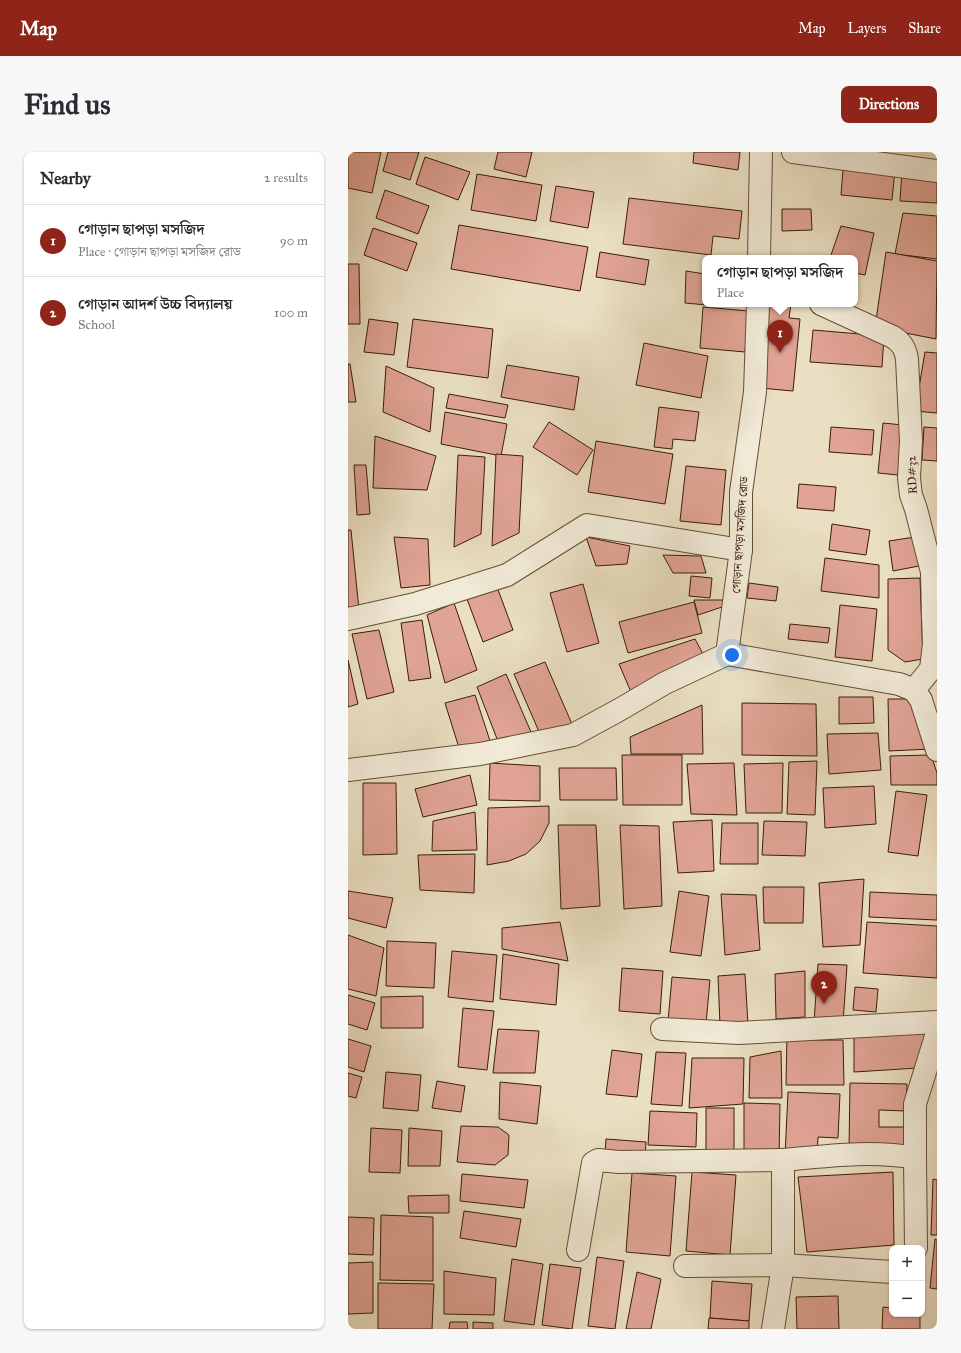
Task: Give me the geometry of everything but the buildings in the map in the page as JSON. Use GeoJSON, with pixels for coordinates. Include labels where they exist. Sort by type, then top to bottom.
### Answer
{"type":"FeatureCollection","features":[{"type":"Feature","properties":{"kind":"street"},"geometry":{"type":"LineString","coordinates":[[759,255],[761,152]]}},
{"type":"Feature","properties":{"kind":"street"},"geometry":{"type":"LineString","coordinates":[[793,152],[937,171]]}},
{"type":"Feature","properties":{"kind":"street","name":"গোড়ান ছাপড়া মসজিদ রোড"},"geometry":{"type":"LineString","coordinates":[[727,654],[741,550],[741,492],[755,392],[758,307]]}},
{"type":"Feature","properties":{"kind":"street","name":"RD#32"},"geometry":{"type":"LineString","coordinates":[[827,307],[892,337],[900,342],[905,349],[907,359],[912,441],[909,478],[910,495],[916,509],[932,572],[934,644],[931,669],[914,690]]}},
{"type":"Feature","properties":{"kind":"street"},"geometry":{"type":"LineString","coordinates":[[348,619],[415,604],[507,575],[587,525],[741,550]]}},
{"type":"Feature","properties":{"kind":"street"},"geometry":{"type":"LineString","coordinates":[[348,770],[480,754],[573,735],[665,683],[727,654],[899,684],[914,690],[921,700],[937,750]]}},
{"type":"Feature","properties":{"kind":"street"},"geometry":{"type":"LineString","coordinates":[[662,1029],[739,1033],[937,1022]]}},
{"type":"Feature","properties":{"kind":"street"},"geometry":{"type":"LineString","coordinates":[[916,1245],[916,1104],[937,1033]]}},
{"type":"Feature","properties":{"kind":"street"},"geometry":{"type":"LineString","coordinates":[[578,1250],[593,1163],[598,1160],[619,1162],[783,1160],[840,1155],[896,1155],[915,1158]]}},
{"type":"Feature","properties":{"kind":"street"},"geometry":{"type":"LineString","coordinates":[[773,1329],[783,1265],[783,1160]]}},
{"type":"Feature","properties":{"kind":"street"},"geometry":{"type":"LineString","coordinates":[[685,1266],[783,1265],[889,1272]]}},
{"type":"Feature","properties":{"kind":"place","name":"গোড়ান ছাপড়া মসজিদ"},"geometry":{"type":"Point","coordinates":[780,353]}},
{"type":"Feature","properties":{"kind":"place","name":"গোড়ান আদর্শ উচ্চ বিদ্যালয়"},"geometry":{"type":"Point","coordinates":[824,1004]}}]}
